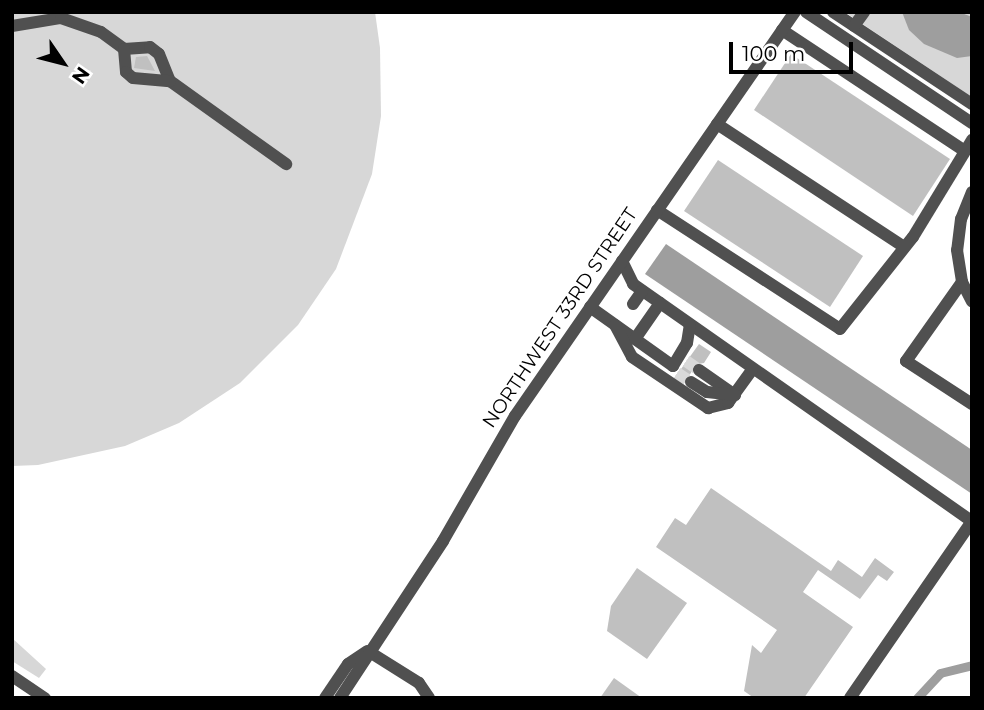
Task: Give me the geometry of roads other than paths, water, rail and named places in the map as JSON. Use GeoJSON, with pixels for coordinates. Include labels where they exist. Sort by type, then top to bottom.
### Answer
{"type":"FeatureCollection","features":[{"type":"Feature","properties":{"kind":"street","name":"NORTHWEST 33RD STREET"},"geometry":{"type":"LineString","coordinates":[[340,698],[368,651],[443,541],[512,420],[795,12]]}},
{"type":"Feature","properties":{"kind":"street"},"geometry":{"type":"LineString","coordinates":[[806,12],[972,122]]}},
{"type":"Feature","properties":{"kind":"street"},"geometry":{"type":"LineString","coordinates":[[854,26],[864,12]]}},
{"type":"Feature","properties":{"kind":"street"},"geometry":{"type":"LineString","coordinates":[[836,13],[972,104]]}},
{"type":"Feature","properties":{"kind":"street"},"geometry":{"type":"LineString","coordinates":[[12,26],[61,18],[101,32],[124,49],[150,47],[159,54],[170,81]]}},
{"type":"Feature","properties":{"kind":"street"},"geometry":{"type":"LineString","coordinates":[[657,210],[837,329],[844,327],[948,185],[968,146],[782,30]]}},
{"type":"Feature","properties":{"kind":"street"},"geometry":{"type":"LineString","coordinates":[[124,49],[126,72],[134,78],[170,81],[286,164]]}},
{"type":"Feature","properties":{"kind":"street"},"geometry":{"type":"LineString","coordinates":[[717,124],[904,247]]}},
{"type":"Feature","properties":{"kind":"street"},"geometry":{"type":"LineString","coordinates":[[972,192],[958,232],[962,282],[972,302]]}},
{"type":"Feature","properties":{"kind":"street"},"geometry":{"type":"LineString","coordinates":[[622,261],[630,280],[642,291],[752,370],[782,386],[972,521],[850,698]]}},
{"type":"Feature","properties":{"kind":"street"},"geometry":{"type":"LineString","coordinates":[[962,282],[906,361],[972,404]]}},
{"type":"Feature","properties":{"kind":"street"},"geometry":{"type":"LineString","coordinates":[[633,304],[642,291]]}},
{"type":"Feature","properties":{"kind":"street"},"geometry":{"type":"LineString","coordinates":[[635,339],[660,303]]}},
{"type":"Feature","properties":{"kind":"street"},"geometry":{"type":"LineString","coordinates":[[590,307],[675,367],[708,408],[724,406],[752,370]]}},
{"type":"Feature","properties":{"kind":"street"},"geometry":{"type":"LineString","coordinates":[[615,325],[629,354],[675,367]]}},
{"type":"Feature","properties":{"kind":"street"},"geometry":{"type":"LineString","coordinates":[[675,367],[690,325]]}},
{"type":"Feature","properties":{"kind":"street"},"geometry":{"type":"LineString","coordinates":[[699,370],[735,395]]}},
{"type":"Feature","properties":{"kind":"street"},"geometry":{"type":"LineString","coordinates":[[691,382],[707,392],[735,395]]}},
{"type":"Feature","properties":{"kind":"street","name":"NORTHWEST 33RD STREET"},"geometry":{"type":"LineString","coordinates":[[325,698],[348,664],[368,651]]}},
{"type":"Feature","properties":{"kind":"street"},"geometry":{"type":"LineString","coordinates":[[368,651],[412,682],[423,686],[429,698]]}},
{"type":"Feature","properties":{"kind":"street"},"geometry":{"type":"LineString","coordinates":[[12,676],[45,698]]}},
{"type":"Feature","properties":{"kind":"street"},"geometry":{"type":"LineString","coordinates":[[412,682],[421,698]]}},
{"type":"Feature","properties":{"kind":"waterway"},"geometry":{"type":"LineString","coordinates":[[917,698],[940,673],[972,665]]}},
{"type":"Feature","properties":{"kind":"tunnel"},"geometry":{"type":"LineString","coordinates":[[686,361],[699,370]]}},
{"type":"Feature","properties":{"kind":"tunnel"},"geometry":{"type":"LineString","coordinates":[[677,373],[691,382]]}}]}
